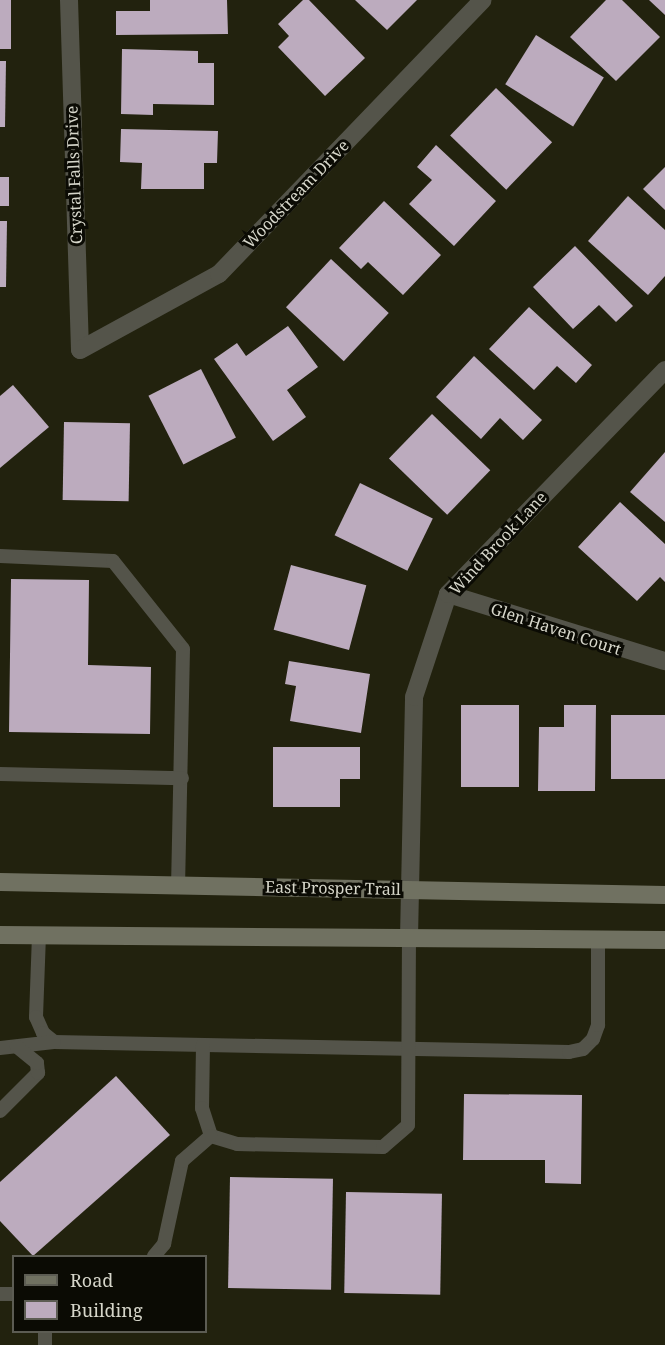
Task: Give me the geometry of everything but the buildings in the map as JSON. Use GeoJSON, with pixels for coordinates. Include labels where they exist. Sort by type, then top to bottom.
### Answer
{"type":"FeatureCollection","features":[{"type":"Feature","properties":{"kind":"main road","name":"East Prosper Trail"},"geometry":{"type":"LineString","coordinates":[[0,882],[665,895]]}},
{"type":"Feature","properties":{"kind":"main road"},"geometry":{"type":"LineString","coordinates":[[0,935],[665,940]]}},
{"type":"Feature","properties":{"kind":"street","name":"Crystal Falls Drive"},"geometry":{"type":"LineString","coordinates":[[69,0],[80,350]]}},
{"type":"Feature","properties":{"kind":"street","name":"Woodstream Drive"},"geometry":{"type":"LineString","coordinates":[[80,350],[219,274],[483,0]]}},
{"type":"Feature","properties":{"kind":"street","name":"Wind Brook Lane"},"geometry":{"type":"LineString","coordinates":[[409,938],[414,697],[448,594],[665,370]]}},
{"type":"Feature","properties":{"kind":"street","name":"Glen Haven Court"},"geometry":{"type":"LineString","coordinates":[[448,594],[665,661]]}},
{"type":"Feature","properties":{"kind":"lane"},"geometry":{"type":"LineString","coordinates":[[0,556],[113,561],[183,649],[178,885]]}},
{"type":"Feature","properties":{"kind":"lane"},"geometry":{"type":"LineString","coordinates":[[0,774],[182,778]]}},
{"type":"Feature","properties":{"kind":"lane"},"geometry":{"type":"LineString","coordinates":[[39,935],[36,1017],[43,1032],[54,1042]]}},
{"type":"Feature","properties":{"kind":"lane"},"geometry":{"type":"LineString","coordinates":[[211,1136],[237,1144],[383,1147],[399,1137],[408,1125],[411,1049],[409,938]]}},
{"type":"Feature","properties":{"kind":"lane"},"geometry":{"type":"LineString","coordinates":[[0,1048],[54,1042],[411,1049],[583,1049],[593,1039],[598,1025],[598,940]]}},
{"type":"Feature","properties":{"kind":"lane"},"geometry":{"type":"LineString","coordinates":[[203,1045],[202,1108],[211,1136]]}},
{"type":"Feature","properties":{"kind":"lane"},"geometry":{"type":"LineString","coordinates":[[0,1111],[38,1073],[38,1063],[17,1047]]}},
{"type":"Feature","properties":{"kind":"lane"},"geometry":{"type":"LineString","coordinates":[[156,1255],[164,1244],[182,1161],[211,1136]]}}]}
